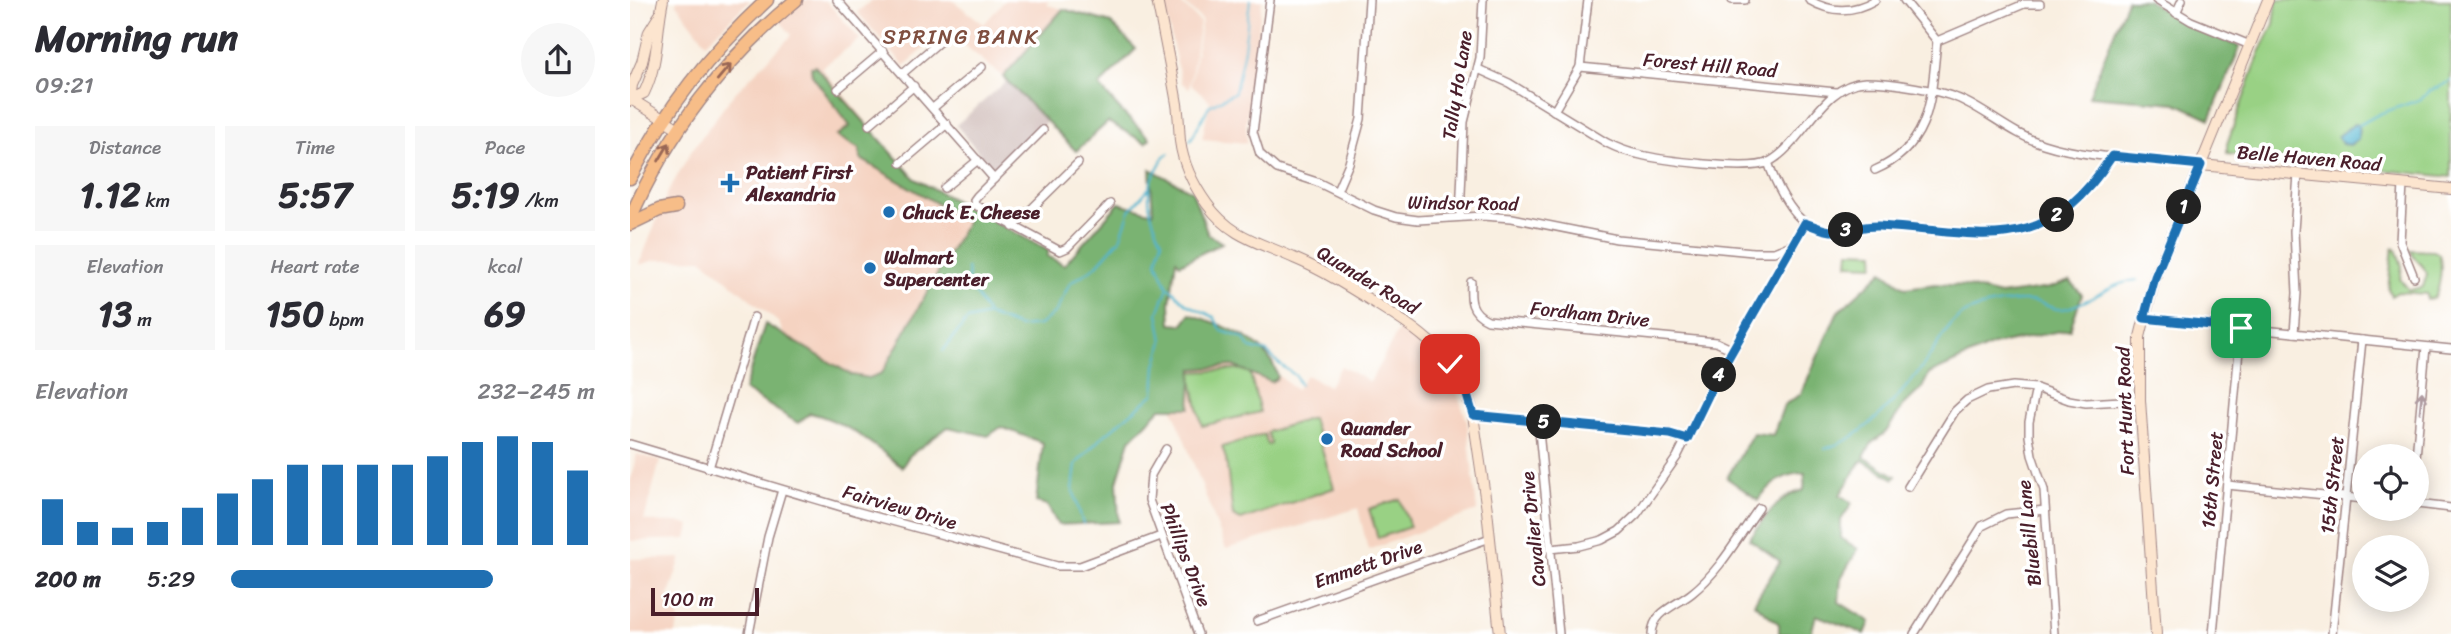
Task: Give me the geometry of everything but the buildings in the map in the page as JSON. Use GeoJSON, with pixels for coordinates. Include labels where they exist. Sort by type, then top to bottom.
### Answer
{"type":"FeatureCollection","features":[{"type":"Feature","properties":{"kind":"highway"},"geometry":{"type":"LineString","coordinates":[[630,178],[664,118],[703,65],[733,31],[766,0]]}},
{"type":"Feature","properties":{"kind":"highway"},"geometry":{"type":"LineString","coordinates":[[630,222],[649,179],[679,129],[740,53],[796,0]]}},
{"type":"Feature","properties":{"kind":"highway"},"geometry":{"type":"LineString","coordinates":[[630,222],[659,210],[676,207]]}},
{"type":"Feature","properties":{"kind":"street"},"geometry":{"type":"LineString","coordinates":[[631,100],[644,93],[653,72],[663,0]]}},
{"type":"Feature","properties":{"kind":"street"},"geometry":{"type":"LineString","coordinates":[[837,0],[903,72],[994,179]]}},
{"type":"Feature","properties":{"kind":"street","name":"Quander Road"},"geometry":{"type":"LineString","coordinates":[[1157,0],[1178,107],[1181,148],[1190,174],[1209,207],[1221,220],[1249,240],[1323,272],[1416,329],[1450,364],[1466,392],[1473,415],[1500,634]]}},
{"type":"Feature","properties":{"kind":"street","name":"Windsor Road"},"geometry":{"type":"LineString","coordinates":[[1270,0],[1253,132],[1256,147],[1265,161],[1277,169],[1337,191],[1374,211],[1396,217],[1418,220],[1460,217],[1512,218],[1617,239],[1754,252],[1774,252],[1791,245]]}},
{"type":"Feature","properties":{"kind":"street"},"geometry":{"type":"LineString","coordinates":[[1337,191],[1349,163],[1362,119],[1369,0]]}},
{"type":"Feature","properties":{"kind":"street","name":"Tally Ho Lane"},"geometry":{"type":"LineString","coordinates":[[1460,217],[1464,122],[1478,69],[1483,0]]}},
{"type":"Feature","properties":{"kind":"street"},"geometry":{"type":"LineString","coordinates":[[1554,111],[1580,67],[1588,0]]}},
{"type":"Feature","properties":{"kind":"street"},"geometry":{"type":"LineString","coordinates":[[1732,0],[1745,0]]}},
{"type":"Feature","properties":{"kind":"street"},"geometry":{"type":"LineString","coordinates":[[1809,0],[1836,11],[1855,9],[1875,0]]}},
{"type":"Feature","properties":{"kind":"street"},"geometry":{"type":"LineString","coordinates":[[1875,170],[1899,158],[1914,142],[1925,121],[1937,41],[1904,0]]}},
{"type":"Feature","properties":{"kind":"street"},"geometry":{"type":"LineString","coordinates":[[2156,0],[2176,13],[2250,45]]}},
{"type":"Feature","properties":{"kind":"street"},"geometry":{"type":"LineString","coordinates":[[2176,13],[2182,0]]}},
{"type":"Feature","properties":{"kind":"street","name":"Fort Hunt Road"},"geometry":{"type":"LineString","coordinates":[[2156,634],[2140,400],[2139,347],[2144,318],[2155,277],[2268,0]]}},
{"type":"Feature","properties":{"kind":"street"},"geometry":{"type":"LineString","coordinates":[[1937,41],[2024,4],[2040,4]]}},
{"type":"Feature","properties":{"kind":"street"},"geometry":{"type":"LineString","coordinates":[[903,72],[946,36]]}},
{"type":"Feature","properties":{"kind":"street"},"geometry":{"type":"LineString","coordinates":[[838,89],[883,51]]}},
{"type":"Feature","properties":{"kind":"street"},"geometry":{"type":"LineString","coordinates":[[933,108],[982,67]]}},
{"type":"Feature","properties":{"kind":"street","name":"Forest Hill Road"},"geometry":{"type":"LineString","coordinates":[[1580,67],[1836,92]]}},
{"type":"Feature","properties":{"kind":"street"},"geometry":{"type":"LineString","coordinates":[[1478,69],[1509,83],[1607,143],[1639,155],[1748,166],[1768,162],[1784,150],[1836,92]]}},
{"type":"Feature","properties":{"kind":"street","name":"Belle Haven Road"},"geometry":{"type":"LineString","coordinates":[[1836,92],[1851,85],[1868,82],[1930,91],[1962,100],[2014,131],[2040,143],[2069,151],[2451,189]]}},
{"type":"Feature","properties":{"kind":"street"},"geometry":{"type":"LineString","coordinates":[[869,125],[914,86]]}},
{"type":"Feature","properties":{"kind":"street"},"geometry":{"type":"LineString","coordinates":[[631,100],[679,129]]}},
{"type":"Feature","properties":{"kind":"street"},"geometry":{"type":"LineString","coordinates":[[901,163],[947,124]]}},
{"type":"Feature","properties":{"kind":"street"},"geometry":{"type":"LineString","coordinates":[[1043,130],[974,200],[975,205],[1056,250],[1063,251],[1110,205]]}},
{"type":"Feature","properties":{"kind":"street"},"geometry":{"type":"LineString","coordinates":[[1768,162],[1782,192],[1805,223],[1833,231],[1877,226],[1983,236],[2015,233],[2044,222],[2068,206],[2112,156]]}},
{"type":"Feature","properties":{"kind":"street"},"geometry":{"type":"LineString","coordinates":[[944,188],[978,160]]}},
{"type":"Feature","properties":{"kind":"street"},"geometry":{"type":"LineString","coordinates":[[1013,227],[1078,163]]}},
{"type":"Feature","properties":{"kind":"street"},"geometry":{"type":"LineString","coordinates":[[2294,333],[2297,293],[2294,232],[2298,174]]}},
{"type":"Feature","properties":{"kind":"street"},"geometry":{"type":"LineString","coordinates":[[2403,184],[2400,242],[2414,277]]}},
{"type":"Feature","properties":{"kind":"street"},"geometry":{"type":"LineString","coordinates":[[1550,549],[1592,543],[1625,526],[1658,486],[1687,439],[1733,349],[1805,223]]}},
{"type":"Feature","properties":{"kind":"street","name":"Fordham Drive"},"geometry":{"type":"LineString","coordinates":[[1471,282],[1471,306],[1478,315],[1488,320],[1716,342],[1733,349]]}},
{"type":"Feature","properties":{"kind":"street"},"geometry":{"type":"LineString","coordinates":[[709,468],[754,317]]}},
{"type":"Feature","properties":{"kind":"street"},"geometry":{"type":"LineString","coordinates":[[2144,318],[2451,349]]}},
{"type":"Feature","properties":{"kind":"street","name":"16th Street"},"geometry":{"type":"LineString","coordinates":[[2213,634],[2241,328]]}},
{"type":"Feature","properties":{"kind":"street","name":"15th Street"},"geometry":{"type":"LineString","coordinates":[[2332,634],[2362,340]]}},
{"type":"Feature","properties":{"kind":"street"},"geometry":{"type":"LineString","coordinates":[[2417,444],[2426,346]]}},
{"type":"Feature","properties":{"kind":"street"},"geometry":{"type":"LineString","coordinates":[[1908,487],[1950,418],[1960,405],[1975,395],[1998,387],[2013,386],[2036,388],[2080,402],[2140,400]]}},
{"type":"Feature","properties":{"kind":"street","name":"Bluebill Lane"},"geometry":{"type":"LineString","coordinates":[[2036,388],[2029,436],[2032,455],[2042,483],[2054,634]]}},
{"type":"Feature","properties":{"kind":"street"},"geometry":{"type":"LineString","coordinates":[[1473,415],[1670,434],[1687,439]]}},
{"type":"Feature","properties":{"kind":"street","name":"Cavalier Drive"},"geometry":{"type":"LineString","coordinates":[[1538,421],[1559,634]]}},
{"type":"Feature","properties":{"kind":"street","name":"Fairview Drive"},"geometry":{"type":"LineString","coordinates":[[630,444],[1057,566],[1080,566],[1161,536]]}},
{"type":"Feature","properties":{"kind":"street","name":"Phillips Drive"},"geometry":{"type":"LineString","coordinates":[[1166,449],[1154,466],[1148,492],[1161,536],[1200,633]]}},
{"type":"Feature","properties":{"kind":"street"},"geometry":{"type":"LineString","coordinates":[[2227,485],[2352,498]]}},
{"type":"Feature","properties":{"kind":"street"},"geometry":{"type":"LineString","coordinates":[[749,634],[768,537],[782,489]]}},
{"type":"Feature","properties":{"kind":"street"},"geometry":{"type":"LineString","coordinates":[[2429,505],[2451,508]]}},
{"type":"Feature","properties":{"kind":"street"},"geometry":{"type":"LineString","coordinates":[[1652,634],[1658,616],[1691,594],[1708,577],[1759,508]]}},
{"type":"Feature","properties":{"kind":"street"},"geometry":{"type":"LineString","coordinates":[[1913,634],[1982,526],[2006,514],[2045,510]]}},
{"type":"Feature","properties":{"kind":"street","name":"Emmett Drive"},"geometry":{"type":"LineString","coordinates":[[1257,621],[1490,538]]}},
{"type":"Feature","properties":{"kind":"shaded area"},"geometry":{"type":"Polygon","coordinates":[[[677,0],[750,0],[706,43],[676,3],[677,0]]]}},
{"type":"Feature","properties":{"kind":"shaded area"},"geometry":{"type":"Polygon","coordinates":[[[802,0],[825,0],[860,39],[821,68],[918,183],[971,211],[893,356],[884,370],[872,376],[855,376],[785,337],[779,323],[702,259],[656,260],[639,265],[668,192],[692,150],[733,95],[792,35],[778,19],[802,0]]]}},
{"type":"Feature","properties":{"kind":"shaded area"},"geometry":{"type":"Polygon","coordinates":[[[872,0],[952,0],[984,24],[1005,0],[1048,0],[1047,5],[1063,9],[1003,77],[946,30],[904,66],[857,12],[872,0]]]}},
{"type":"Feature","properties":{"kind":"shaded area"},"geometry":{"type":"Polygon","coordinates":[[[1165,0],[1177,0],[1200,22],[1189,89],[1181,82],[1165,0]]]}},
{"type":"Feature","properties":{"kind":"shaded area"},"geometry":{"type":"Polygon","coordinates":[[[1181,0],[1262,0],[1246,124],[1247,143],[1202,139],[1210,101],[1191,84],[1202,20],[1181,0]]]}},
{"type":"Feature","properties":{"kind":"shaded area"},"geometry":{"type":"Polygon","coordinates":[[[1007,81],[1047,121],[996,173],[956,125],[1007,81]]]}},
{"type":"Feature","properties":{"kind":"shaded area","name":"Quander Road School"},"geometry":{"type":"Polygon","coordinates":[[[1400,327],[1422,343],[1438,360],[1457,392],[1467,421],[1477,511],[1368,550],[1358,508],[1226,549],[1160,375],[1227,332],[1296,390],[1306,375],[1329,386],[1341,366],[1370,382],[1400,327]]]}},
{"type":"Feature","properties":{"kind":"shaded area"},"geometry":{"type":"Polygon","coordinates":[[[637,454],[660,461],[644,520],[678,522],[690,526],[687,539],[630,541],[630,481],[637,454]]]}},
{"type":"Feature","properties":{"kind":"shaded area"},"geometry":{"type":"Polygon","coordinates":[[[681,558],[668,597],[682,601],[676,634],[630,634],[630,559],[681,558]]]}},
{"type":"Feature","properties":{"kind":"green space"},"geometry":{"type":"Polygon","coordinates":[[[2127,0],[2147,0],[2180,21],[2240,47],[2210,119],[2176,103],[2089,96],[2127,0]]]}},
{"type":"Feature","properties":{"kind":"green space"},"geometry":{"type":"Polygon","coordinates":[[[2277,0],[2451,0],[2451,177],[2227,154],[2227,144],[2260,52],[2274,24],[2277,0]]]}},
{"type":"Feature","properties":{"kind":"green space"},"geometry":{"type":"Polygon","coordinates":[[[1063,9],[1111,23],[1136,49],[1099,86],[1150,138],[1146,143],[1108,122],[1076,151],[1003,77],[1063,9]]]}},
{"type":"Feature","properties":{"kind":"green space"},"geometry":{"type":"Polygon","coordinates":[[[815,66],[915,179],[1049,251],[1047,256],[1064,265],[1119,203],[1153,213],[1150,169],[1192,191],[1208,234],[1222,243],[1180,264],[1176,260],[1170,303],[1171,324],[1182,325],[1190,314],[1230,329],[1266,354],[1278,378],[1271,382],[1233,366],[1193,369],[1190,408],[1161,408],[1130,440],[1117,482],[1119,522],[1058,525],[1047,505],[1036,502],[1043,443],[1001,427],[988,436],[948,427],[909,456],[902,467],[859,435],[835,422],[810,413],[798,423],[744,390],[765,324],[852,375],[869,378],[882,373],[967,221],[861,159],[859,149],[837,136],[850,126],[812,75],[811,67],[815,66]]]}},
{"type":"Feature","properties":{"kind":"green space"},"geometry":{"type":"Polygon","coordinates":[[[2393,248],[2396,249],[2402,266],[2400,279],[2409,290],[2423,287],[2427,274],[2410,250],[2434,251],[2439,254],[2440,277],[2434,298],[2427,300],[2427,294],[2398,292],[2391,296],[2388,288],[2393,248]]]}},
{"type":"Feature","properties":{"kind":"green space"},"geometry":{"type":"Polygon","coordinates":[[[1849,251],[1875,252],[1874,265],[1848,264],[1849,251]]]}},
{"type":"Feature","properties":{"kind":"green space"},"geometry":{"type":"Polygon","coordinates":[[[1883,271],[1905,288],[1936,284],[1964,286],[2000,295],[2049,288],[2070,281],[2082,295],[2070,329],[1993,345],[1929,374],[1922,388],[1903,406],[1886,432],[1872,443],[1864,457],[1896,476],[1894,479],[1862,460],[1840,495],[1852,503],[1841,520],[1841,538],[1858,549],[1841,578],[1839,602],[1870,622],[1865,634],[1816,615],[1811,634],[1779,634],[1779,624],[1754,603],[1780,561],[1749,539],[1779,503],[1804,490],[1805,473],[1778,480],[1758,500],[1727,478],[1753,433],[1773,435],[1784,405],[1801,394],[1837,313],[1883,271]]]}},
{"type":"Feature","properties":{"kind":"green space"},"geometry":{"type":"Polygon","coordinates":[[[1249,369],[1260,412],[1202,426],[1190,372],[1249,369]]]}},
{"type":"Feature","properties":{"kind":"green space"},"geometry":{"type":"Polygon","coordinates":[[[1312,418],[1334,488],[1241,520],[1233,516],[1222,447],[1264,434],[1268,445],[1271,444],[1267,432],[1312,418]]]}},
{"type":"Feature","properties":{"kind":"green space"},"geometry":{"type":"Polygon","coordinates":[[[1400,499],[1410,527],[1378,538],[1369,509],[1400,499]]]}},
{"type":"Feature","properties":{"kind":"water"},"geometry":{"type":"Polygon","coordinates":[[[2354,124],[2359,125],[2358,140],[2351,145],[2342,144],[2338,136],[2354,124]]]}},
{"type":"Feature","properties":{"kind":"waterway"},"geometry":{"type":"LineString","coordinates":[[1190,141],[1209,106],[1235,92],[1250,0]]}},
{"type":"Feature","properties":{"kind":"waterway"},"geometry":{"type":"LineString","coordinates":[[2359,125],[2379,114],[2421,99],[2430,91],[2451,81]]}},
{"type":"Feature","properties":{"kind":"waterway"},"geometry":{"type":"LineString","coordinates":[[1083,524],[1073,489],[1076,464],[1101,438],[1154,394],[1156,366],[1163,341],[1158,313],[1168,287],[1157,262],[1162,240],[1152,214],[1149,193],[1154,174],[1164,156],[1169,153]]}},
{"type":"Feature","properties":{"kind":"waterway"},"geometry":{"type":"LineString","coordinates":[[967,268],[969,284],[988,315],[1019,327],[1040,325],[1056,311],[1070,283],[1095,267],[1120,239],[1130,210],[1149,188]]}},
{"type":"Feature","properties":{"kind":"waterway"},"geometry":{"type":"LineString","coordinates":[[1825,449],[1849,439],[1880,414],[1925,363],[1947,330],[1956,320],[1972,310],[2018,301],[2037,302],[2063,309],[2082,303],[2117,285],[2137,280]]}},
{"type":"Feature","properties":{"kind":"waterway"},"geometry":{"type":"LineString","coordinates":[[1169,287],[1187,304],[1214,317],[1222,331],[1243,338],[1250,348],[1267,352],[1296,376],[1300,385]]}},
{"type":"Feature","properties":{"kind":"waterway"},"geometry":{"type":"LineString","coordinates":[[943,351],[967,320],[988,315]]}},
{"type":"Feature","properties":{"kind":"place","name":"Patient First Alexandria"},"geometry":{"type":"Point","coordinates":[730,183]}},
{"type":"Feature","properties":{"kind":"place","name":"Chuck E. Cheese"},"geometry":{"type":"Point","coordinates":[889,212]}},
{"type":"Feature","properties":{"kind":"place","name":"Walmart Supercenter"},"geometry":{"type":"Point","coordinates":[870,268]}},
{"type":"Feature","properties":{"kind":"place","name":"Quander Road School"},"geometry":{"type":"Point","coordinates":[1327,439]}},
{"type":"Feature","properties":{"kind":"district","name":"SPRING BANK"},"geometry":{"type":"Point","coordinates":[961,37]}},
{"type":"Feature","properties":{"kind":"route"},"geometry":{"type":"LineString","coordinates":[[1450,364],[1466,392],[1473,415],[1670,434],[1687,439],[1715,381],[1805,223],[1833,231],[1877,226],[1983,236],[2015,233],[2044,222],[2068,206],[2112,156],[2201,165],[2155,277],[2144,318],[2241,328]]}}]}
